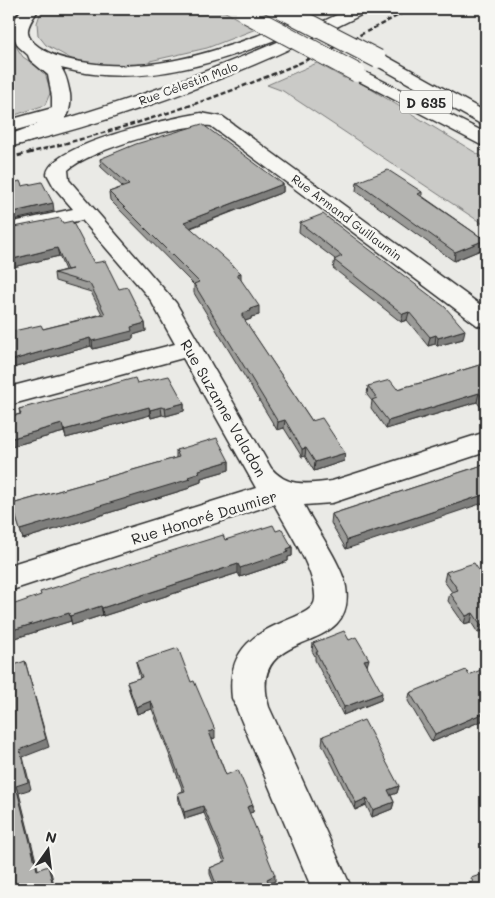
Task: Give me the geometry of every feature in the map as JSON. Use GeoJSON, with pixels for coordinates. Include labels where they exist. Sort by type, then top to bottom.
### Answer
{"type":"FeatureCollection","features":[{"type":"Feature","properties":{"kind":"main road"},"geometry":{"type":"LineString","coordinates":[[31,9],[24,16],[20,28],[20,36],[35,56],[56,73],[62,105],[60,112]]}},
{"type":"Feature","properties":{"kind":"main road","name":"D 635"},"geometry":{"type":"LineString","coordinates":[[281,9],[372,64],[486,118]]}},
{"type":"Feature","properties":{"kind":"main road","name":"Rue Célestin Malo"},"geometry":{"type":"LineString","coordinates":[[10,136],[60,112],[113,97],[201,67],[300,16],[332,9]]}},
{"type":"Feature","properties":{"kind":"main road","name":"Rue Célestin Malo"},"geometry":{"type":"LineString","coordinates":[[10,136],[91,118],[218,72],[284,45],[361,9]]}},
{"type":"Feature","properties":{"kind":"main road"},"geometry":{"type":"LineString","coordinates":[[245,10],[372,64]]}},
{"type":"Feature","properties":{"kind":"main road"},"geometry":{"type":"LineString","coordinates":[[26,44],[48,58],[74,67],[103,71],[145,71],[199,62],[300,16],[486,139]]}},
{"type":"Feature","properties":{"kind":"main road","name":"Rue Suzanne Valadon"},"geometry":{"type":"LineString","coordinates":[[206,119],[182,122],[81,153],[63,162],[57,171],[58,179],[168,308],[261,475],[270,486],[282,492],[328,578],[331,596],[326,613],[320,620],[270,642],[263,648],[252,665],[247,686],[252,708],[332,889]]}},
{"type":"Feature","properties":{"kind":"main road","name":"Rue Armand Guillaumin"},"geometry":{"type":"LineString","coordinates":[[206,119],[224,125],[486,320]]}},
{"type":"Feature","properties":{"kind":"main road"},"geometry":{"type":"LineString","coordinates":[[9,229],[86,213]]}},
{"type":"Feature","properties":{"kind":"main road"},"geometry":{"type":"LineString","coordinates":[[9,396],[190,348]]}},
{"type":"Feature","properties":{"kind":"main road","name":"Rue Honoré Daumier"},"geometry":{"type":"LineString","coordinates":[[9,578],[282,492],[309,495],[332,492],[486,442]]}},
{"type":"Feature","properties":{"kind":"shaded area"},"geometry":{"type":"Polygon","coordinates":[[[46,9],[220,9],[256,29],[207,48],[150,61],[150,64],[115,66],[75,61],[46,45],[38,35],[37,23],[40,14],[46,9]]]}},
{"type":"Feature","properties":{"kind":"shaded area"},"geometry":{"type":"Polygon","coordinates":[[[9,36],[23,57],[44,71],[51,91],[45,105],[9,117],[9,36]]]}},
{"type":"Feature","properties":{"kind":"shaded area"},"geometry":{"type":"Polygon","coordinates":[[[317,63],[344,78],[351,77],[486,159],[486,226],[283,91],[267,85],[317,63]]]}},
{"type":"Feature","properties":{"kind":"building"},"geometry":{"type":"Polygon","coordinates":[[[202,124],[283,184],[184,222],[241,273],[237,274],[259,306],[250,309],[251,311],[242,313],[242,316],[312,421],[322,418],[345,453],[315,462],[306,448],[302,449],[285,420],[278,422],[194,284],[199,282],[109,192],[129,185],[100,159],[136,144],[202,124]]]}},
{"type":"Feature","properties":{"kind":"building"},"geometry":{"type":"Polygon","coordinates":[[[388,170],[422,192],[418,194],[485,240],[455,252],[357,182],[388,170]]]}},
{"type":"Feature","properties":{"kind":"building"},"geometry":{"type":"Polygon","coordinates":[[[20,181],[22,186],[42,182],[53,203],[9,213],[9,184],[20,181]]]}},
{"type":"Feature","properties":{"kind":"building"},"geometry":{"type":"Polygon","coordinates":[[[323,214],[445,307],[465,330],[438,338],[436,335],[430,337],[409,312],[403,314],[334,260],[342,256],[300,223],[323,214]]]}},
{"type":"Feature","properties":{"kind":"building"},"geometry":{"type":"Polygon","coordinates":[[[60,218],[63,223],[72,221],[94,263],[105,261],[119,289],[127,287],[145,323],[131,327],[132,331],[92,341],[90,338],[9,361],[9,332],[41,325],[43,329],[105,314],[90,284],[54,273],[72,269],[67,270],[57,248],[9,260],[9,228],[60,218]]]}},
{"type":"Feature","properties":{"kind":"building"},"geometry":{"type":"Polygon","coordinates":[[[486,363],[486,403],[479,393],[388,421],[372,400],[377,398],[368,386],[390,380],[397,389],[486,363]]]}},
{"type":"Feature","properties":{"kind":"building"},"geometry":{"type":"Polygon","coordinates":[[[169,376],[184,403],[150,410],[149,407],[64,430],[62,424],[9,439],[9,417],[21,414],[19,409],[135,378],[137,383],[169,376]]]}},
{"type":"Feature","properties":{"kind":"building"},"geometry":{"type":"Polygon","coordinates":[[[217,438],[229,461],[199,470],[200,473],[188,477],[190,479],[20,530],[12,504],[179,457],[176,450],[217,438]]]}},
{"type":"Feature","properties":{"kind":"building"},"geometry":{"type":"Polygon","coordinates":[[[486,464],[486,494],[347,540],[332,514],[486,464]]]}},
{"type":"Feature","properties":{"kind":"building"},"geometry":{"type":"Polygon","coordinates":[[[273,525],[276,531],[282,529],[292,547],[287,549],[288,552],[240,568],[238,564],[102,608],[101,606],[70,616],[69,613],[9,631],[9,606],[41,595],[40,592],[223,535],[225,540],[273,525]]]}},
{"type":"Feature","properties":{"kind":"building"},"geometry":{"type":"Polygon","coordinates":[[[474,563],[486,581],[486,623],[481,625],[473,613],[466,616],[450,593],[458,590],[446,572],[474,563]]]}},
{"type":"Feature","properties":{"kind":"building"},"geometry":{"type":"Polygon","coordinates":[[[344,631],[349,640],[356,637],[369,659],[364,660],[382,693],[344,707],[313,643],[344,631]]]}},
{"type":"Feature","properties":{"kind":"building"},"geometry":{"type":"Polygon","coordinates":[[[178,648],[191,682],[194,681],[215,730],[209,732],[226,775],[238,770],[253,805],[247,807],[275,875],[267,879],[271,889],[218,889],[210,868],[226,861],[203,806],[184,812],[178,793],[185,791],[151,701],[136,707],[127,682],[142,677],[136,662],[178,648]]]}},
{"type":"Feature","properties":{"kind":"building"},"geometry":{"type":"Polygon","coordinates":[[[25,661],[46,739],[20,750],[28,782],[16,786],[37,870],[48,866],[54,889],[9,889],[9,667],[25,661]]]}},
{"type":"Feature","properties":{"kind":"building"},"geometry":{"type":"Polygon","coordinates":[[[483,669],[486,673],[486,712],[435,734],[410,693],[466,670],[469,675],[483,669]]]}},
{"type":"Feature","properties":{"kind":"building"},"geometry":{"type":"Polygon","coordinates":[[[364,720],[399,786],[388,790],[394,802],[373,810],[367,798],[356,803],[323,736],[364,720]]]}},
{"type":"Feature","properties":{"kind":"building"},"geometry":{"type":"Polygon","coordinates":[[[486,873],[486,889],[448,889],[473,882],[471,878],[486,873]]]}},
{"type":"Feature","properties":{"kind":"railway"},"geometry":{"type":"LineString","coordinates":[[28,153],[128,126],[224,93],[318,55],[410,9]]}},
{"type":"Feature","properties":{"kind":"railway"},"geometry":{"type":"LineString","coordinates":[[9,158],[33,152]]}}]}
